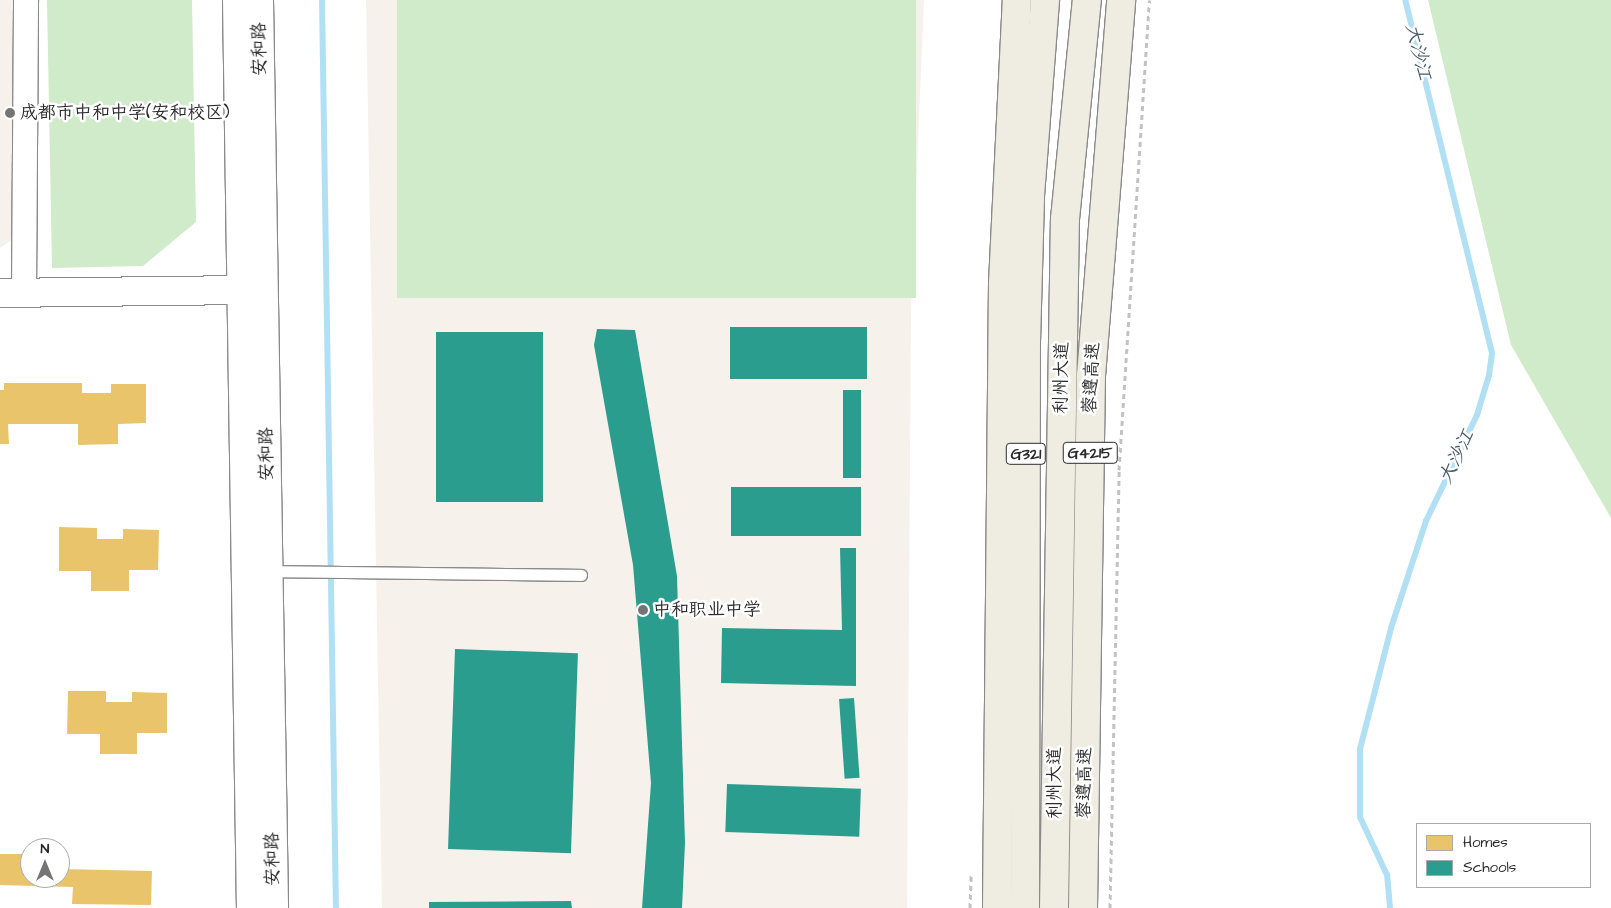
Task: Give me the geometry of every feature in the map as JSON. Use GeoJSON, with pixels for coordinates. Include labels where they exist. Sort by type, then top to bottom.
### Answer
{"type":"FeatureCollection","features":[{"type":"Feature","properties":{"kind":"highway"},"geometry":{"type":"LineString","coordinates":[[997,908],[1003,283],[1018,0]]}},
{"type":"Feature","properties":{"kind":"highway","name":"利州大道"},"geometry":{"type":"LineString","coordinates":[[1025,908],[1026,332],[1030,196],[1044,0]]}},
{"type":"Feature","properties":{"kind":"highway","name":"利州大道"},"geometry":{"type":"LineString","coordinates":[[1054,908],[1065,219],[1087,0]]}},
{"type":"Feature","properties":{"kind":"highway","name":"蓉遵高速"},"geometry":{"type":"LineString","coordinates":[[1083,908],[1091,376],[1121,0]]}},
{"type":"Feature","properties":{"kind":"street"},"geometry":{"type":"LineString","coordinates":[[26,0],[12,293],[253,291]]}},
{"type":"Feature","properties":{"kind":"street","name":"安和路"},"geometry":{"type":"LineString","coordinates":[[237,0],[269,571],[274,908]]}},
{"type":"Feature","properties":{"kind":"street","name":"安和路"},"geometry":{"type":"LineString","coordinates":[[252,908],[253,291],[259,0]]}},
{"type":"Feature","properties":{"kind":"lane"},"geometry":{"type":"LineString","coordinates":[[269,571],[580,575]]}},
{"type":"Feature","properties":{"kind":"path"},"geometry":{"type":"LineString","coordinates":[[1110,908],[1119,470],[1149,0]]}},
{"type":"Feature","properties":{"kind":"shaded area","name":"成都市中和中学(安和校区)"},"geometry":{"type":"Polygon","coordinates":[[[0,0],[22,0],[16,237],[0,248],[0,0]]]}},
{"type":"Feature","properties":{"kind":"shaded area","name":"中和职业中学"},"geometry":{"type":"Polygon","coordinates":[[[366,0],[924,0],[911,311],[907,908],[382,908],[366,0]]]}},
{"type":"Feature","properties":{"kind":"green space"},"geometry":{"type":"Polygon","coordinates":[[[47,0],[192,0],[196,222],[143,266],[52,268],[47,0]]]}},
{"type":"Feature","properties":{"kind":"green space"},"geometry":{"type":"Polygon","coordinates":[[[397,0],[916,0],[916,298],[397,298],[397,0]]]}},
{"type":"Feature","properties":{"kind":"green space"},"geometry":{"type":"Polygon","coordinates":[[[1428,0],[1611,0],[1611,518],[1511,345],[1428,0]]]}},
{"type":"Feature","properties":{"kind":"building: Homes"},"geometry":{"type":"Polygon","coordinates":[[[4,383],[82,383],[82,393],[111,393],[111,384],[146,384],[146,423],[118,424],[118,444],[78,445],[78,424],[8,424],[9,444],[0,444],[0,390],[4,390],[4,383]]]}},
{"type":"Feature","properties":{"kind":"building: Homes"},"geometry":{"type":"Polygon","coordinates":[[[59,527],[97,528],[97,539],[123,539],[123,529],[159,530],[158,570],[129,570],[129,591],[91,591],[91,571],[59,571],[59,527]]]}},
{"type":"Feature","properties":{"kind":"building: Homes"},"geometry":{"type":"Polygon","coordinates":[[[68,691],[106,691],[106,702],[132,702],[132,692],[167,693],[167,733],[137,733],[137,754],[100,754],[100,734],[67,734],[68,691]]]}},
{"type":"Feature","properties":{"kind":"building: Homes"},"geometry":{"type":"Polygon","coordinates":[[[0,854],[20,854],[20,886],[0,885],[0,854]]]}},
{"type":"Feature","properties":{"kind":"building: Homes"},"geometry":{"type":"Polygon","coordinates":[[[70,869],[152,871],[151,905],[72,904],[73,887],[70,887],[70,869]]]}},
{"type":"Feature","properties":{"kind":"building: Schools"},"geometry":{"type":"Polygon","coordinates":[[[730,327],[867,327],[867,379],[730,379],[730,327]]]}},
{"type":"Feature","properties":{"kind":"building: Schools"},"geometry":{"type":"Polygon","coordinates":[[[597,329],[635,330],[677,576],[685,843],[682,908],[642,908],[651,783],[633,565],[594,345],[597,329]]]}},
{"type":"Feature","properties":{"kind":"building: Schools"},"geometry":{"type":"Polygon","coordinates":[[[436,332],[543,332],[543,502],[436,502],[436,332]]]}},
{"type":"Feature","properties":{"kind":"building: Schools"},"geometry":{"type":"Polygon","coordinates":[[[843,390],[861,390],[861,478],[843,478],[843,390]]]}},
{"type":"Feature","properties":{"kind":"building: Schools"},"geometry":{"type":"Polygon","coordinates":[[[731,487],[861,487],[861,536],[731,536],[731,487]]]}},
{"type":"Feature","properties":{"kind":"building: Schools"},"geometry":{"type":"Polygon","coordinates":[[[840,548],[856,548],[856,686],[721,683],[722,628],[842,630],[840,548]]]}},
{"type":"Feature","properties":{"kind":"building: Schools"},"geometry":{"type":"Polygon","coordinates":[[[455,649],[578,653],[571,853],[448,849],[455,649]]]}},
{"type":"Feature","properties":{"kind":"building: Schools"},"geometry":{"type":"Polygon","coordinates":[[[854,698],[860,778],[845,779],[839,699],[854,698]]]}},
{"type":"Feature","properties":{"kind":"building: Schools"},"geometry":{"type":"Polygon","coordinates":[[[727,784],[861,789],[859,837],[725,832],[727,784]]]}},
{"type":"Feature","properties":{"kind":"building: Schools"},"geometry":{"type":"Polygon","coordinates":[[[571,901],[572,908],[429,908],[429,902],[571,901]]]}},
{"type":"Feature","properties":{"kind":"waterway"},"geometry":{"type":"LineString","coordinates":[[322,0],[336,908]]}},
{"type":"Feature","properties":{"kind":"waterway","name":"大沙江"},"geometry":{"type":"LineString","coordinates":[[1390,908],[1387,875],[1360,817],[1360,749],[1391,628],[1426,521],[1477,415],[1489,375],[1492,353],[1405,0]]}},
{"type":"Feature","properties":{"kind":"place","name":"成都市中和中学(安和校区)"},"geometry":{"type":"Point","coordinates":[10,113]}},
{"type":"Feature","properties":{"kind":"place","name":"中和职业中学"},"geometry":{"type":"Point","coordinates":[643,610]}}]}
